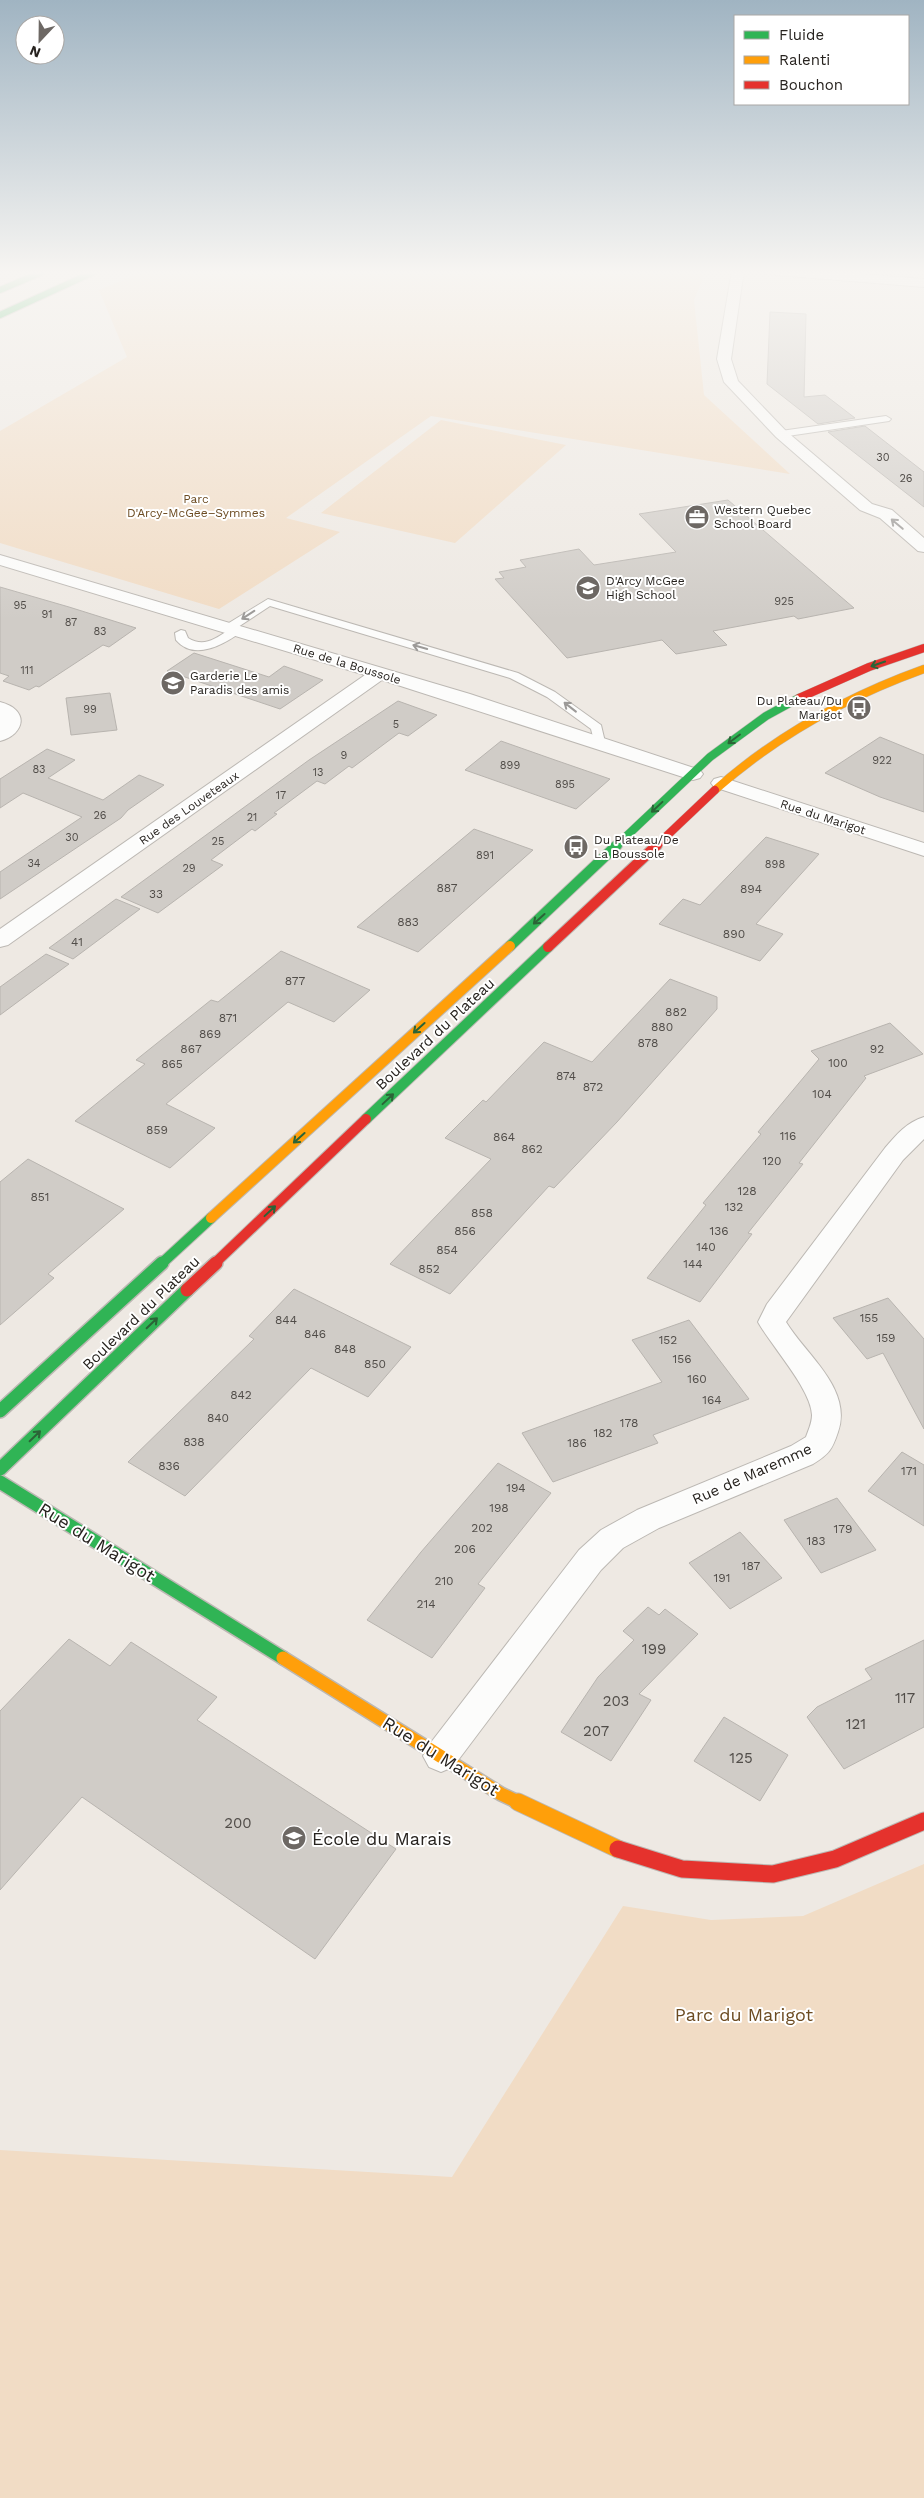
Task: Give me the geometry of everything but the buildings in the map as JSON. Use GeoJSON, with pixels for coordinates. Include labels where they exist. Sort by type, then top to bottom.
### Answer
{"type":"FeatureCollection","features":[{"type":"Feature","properties":{"kind":"main road","name":"Boulevard du Plateau"},"geometry":{"type":"LineString","coordinates":[[0,1469],[706,778],[710,757],[747,729],[801,696],[869,667],[924,648]]}},
{"type":"Feature","properties":{"kind":"main road","name":"Boulevard du Plateau"},"geometry":{"type":"LineString","coordinates":[[0,1411],[549,910],[706,778],[756,755],[814,715],[861,692],[924,669]]}},
{"type":"Feature","properties":{"kind":"main road","name":"Rue du Marigot"},"geometry":{"type":"LineString","coordinates":[[0,1482],[501,1794],[565,1827],[613,1848],[682,1869],[773,1874],[835,1859],[924,1821]]}},
{"type":"Feature","properties":{"kind":"street"},"geometry":{"type":"LineString","coordinates":[[735,387],[781,434],[866,507],[865,517],[920,554]]}},
{"type":"Feature","properties":{"kind":"street","name":"Rue de la Boussole"},"geometry":{"type":"LineString","coordinates":[[0,560],[463,698],[706,778]]}},
{"type":"Feature","properties":{"kind":"street","name":"Rue des Louveteaux"},"geometry":{"type":"LineString","coordinates":[[0,940],[378,674]]}},
{"type":"Feature","properties":{"kind":"street"},"geometry":{"type":"LineString","coordinates":[[0,708],[11,714],[10,725],[0,735]]}},
{"type":"Feature","properties":{"kind":"street","name":"Rue du Marigot"},"geometry":{"type":"LineString","coordinates":[[706,778],[924,850]]}},
{"type":"Feature","properties":{"kind":"street","name":"Rue de Maremme"},"geometry":{"type":"LineString","coordinates":[[442,1756],[590,1560],[612,1540],[648,1518],[802,1455],[818,1445],[827,1416],[824,1399],[778,1334],[772,1322],[777,1311],[894,1154],[910,1136],[924,1126]]}},
{"type":"Feature","properties":{"kind":"lane"},"geometry":{"type":"LineString","coordinates":[[781,434],[886,419]]}},
{"type":"Feature","properties":{"kind":"lane"},"geometry":{"type":"LineString","coordinates":[[181,633],[182,640],[190,645],[205,648],[216,645],[268,602],[520,677],[557,698],[597,728],[599,742]]}},
{"type":"Feature","properties":{"kind":"green space","name":"Parc D'Arcy-McGee–Symmes"},"geometry":{"type":"Polygon","coordinates":[[[76,387],[703,387],[704,395],[790,474],[431,416],[286,518],[340,532],[219,609],[0,543],[0,431],[76,387]]]}},
{"type":"Feature","properties":{"kind":"green space"},"geometry":{"type":"Polygon","coordinates":[[[441,420],[566,445],[455,543],[321,513],[441,420]]]}},
{"type":"Feature","properties":{"kind":"green space","name":"Parc du Marigot"},"geometry":{"type":"Polygon","coordinates":[[[924,1864],[924,2498],[0,2498],[0,2150],[452,2177],[623,1906],[711,1920],[803,1916],[924,1864]]]}},
{"type":"Feature","properties":{"kind":"traffic: fast"},"geometry":{"type":"LineString","coordinates":[[510,946],[710,757],[766,716],[799,698]]}},
{"type":"Feature","properties":{"kind":"traffic: fast"},"geometry":{"type":"LineString","coordinates":[[366,1119],[548,947]]}},
{"type":"Feature","properties":{"kind":"traffic: fast"},"geometry":{"type":"LineString","coordinates":[[0,1411],[211,1218]]}},
{"type":"Feature","properties":{"kind":"traffic: fast"},"geometry":{"type":"LineString","coordinates":[[0,1469],[187,1290]]}},
{"type":"Feature","properties":{"kind":"traffic: fast"},"geometry":{"type":"LineString","coordinates":[[0,1482],[283,1658]]}},
{"type":"Feature","properties":{"kind":"traffic: slow"},"geometry":{"type":"LineString","coordinates":[[715,790],[762,751],[813,718],[867,691],[924,669]]}},
{"type":"Feature","properties":{"kind":"traffic: slow"},"geometry":{"type":"LineString","coordinates":[[211,1218],[510,946]]}},
{"type":"Feature","properties":{"kind":"traffic: slow"},"geometry":{"type":"LineString","coordinates":[[283,1658],[501,1794],[618,1849]]}},
{"type":"Feature","properties":{"kind":"traffic: jam"},"geometry":{"type":"LineString","coordinates":[[799,698],[869,667],[924,648]]}},
{"type":"Feature","properties":{"kind":"traffic: jam"},"geometry":{"type":"LineString","coordinates":[[548,947],[715,790]]}},
{"type":"Feature","properties":{"kind":"traffic: jam"},"geometry":{"type":"LineString","coordinates":[[187,1290],[366,1119]]}},
{"type":"Feature","properties":{"kind":"traffic: jam"},"geometry":{"type":"LineString","coordinates":[[618,1849],[682,1869],[773,1874],[835,1859],[924,1821]]}},
{"type":"Feature","properties":{"kind":"place","name":"Western Quebec School Board"},"geometry":{"type":"Point","coordinates":[697,517]}},
{"type":"Feature","properties":{"kind":"place","name":"D'Arcy McGee High School"},"geometry":{"type":"Point","coordinates":[588,588]}},
{"type":"Feature","properties":{"kind":"place","name":"Garderie Le Paradis des amis"},"geometry":{"type":"Point","coordinates":[173,683]}},
{"type":"Feature","properties":{"kind":"place","name":"Du Plateau/Du Marigot"},"geometry":{"type":"Point","coordinates":[859,708]}},
{"type":"Feature","properties":{"kind":"place","name":"Du Plateau/De La Boussole"},"geometry":{"type":"Point","coordinates":[576,847]}},
{"type":"Feature","properties":{"kind":"place","name":"École du Marais"},"geometry":{"type":"Point","coordinates":[294,1838]}}]}
